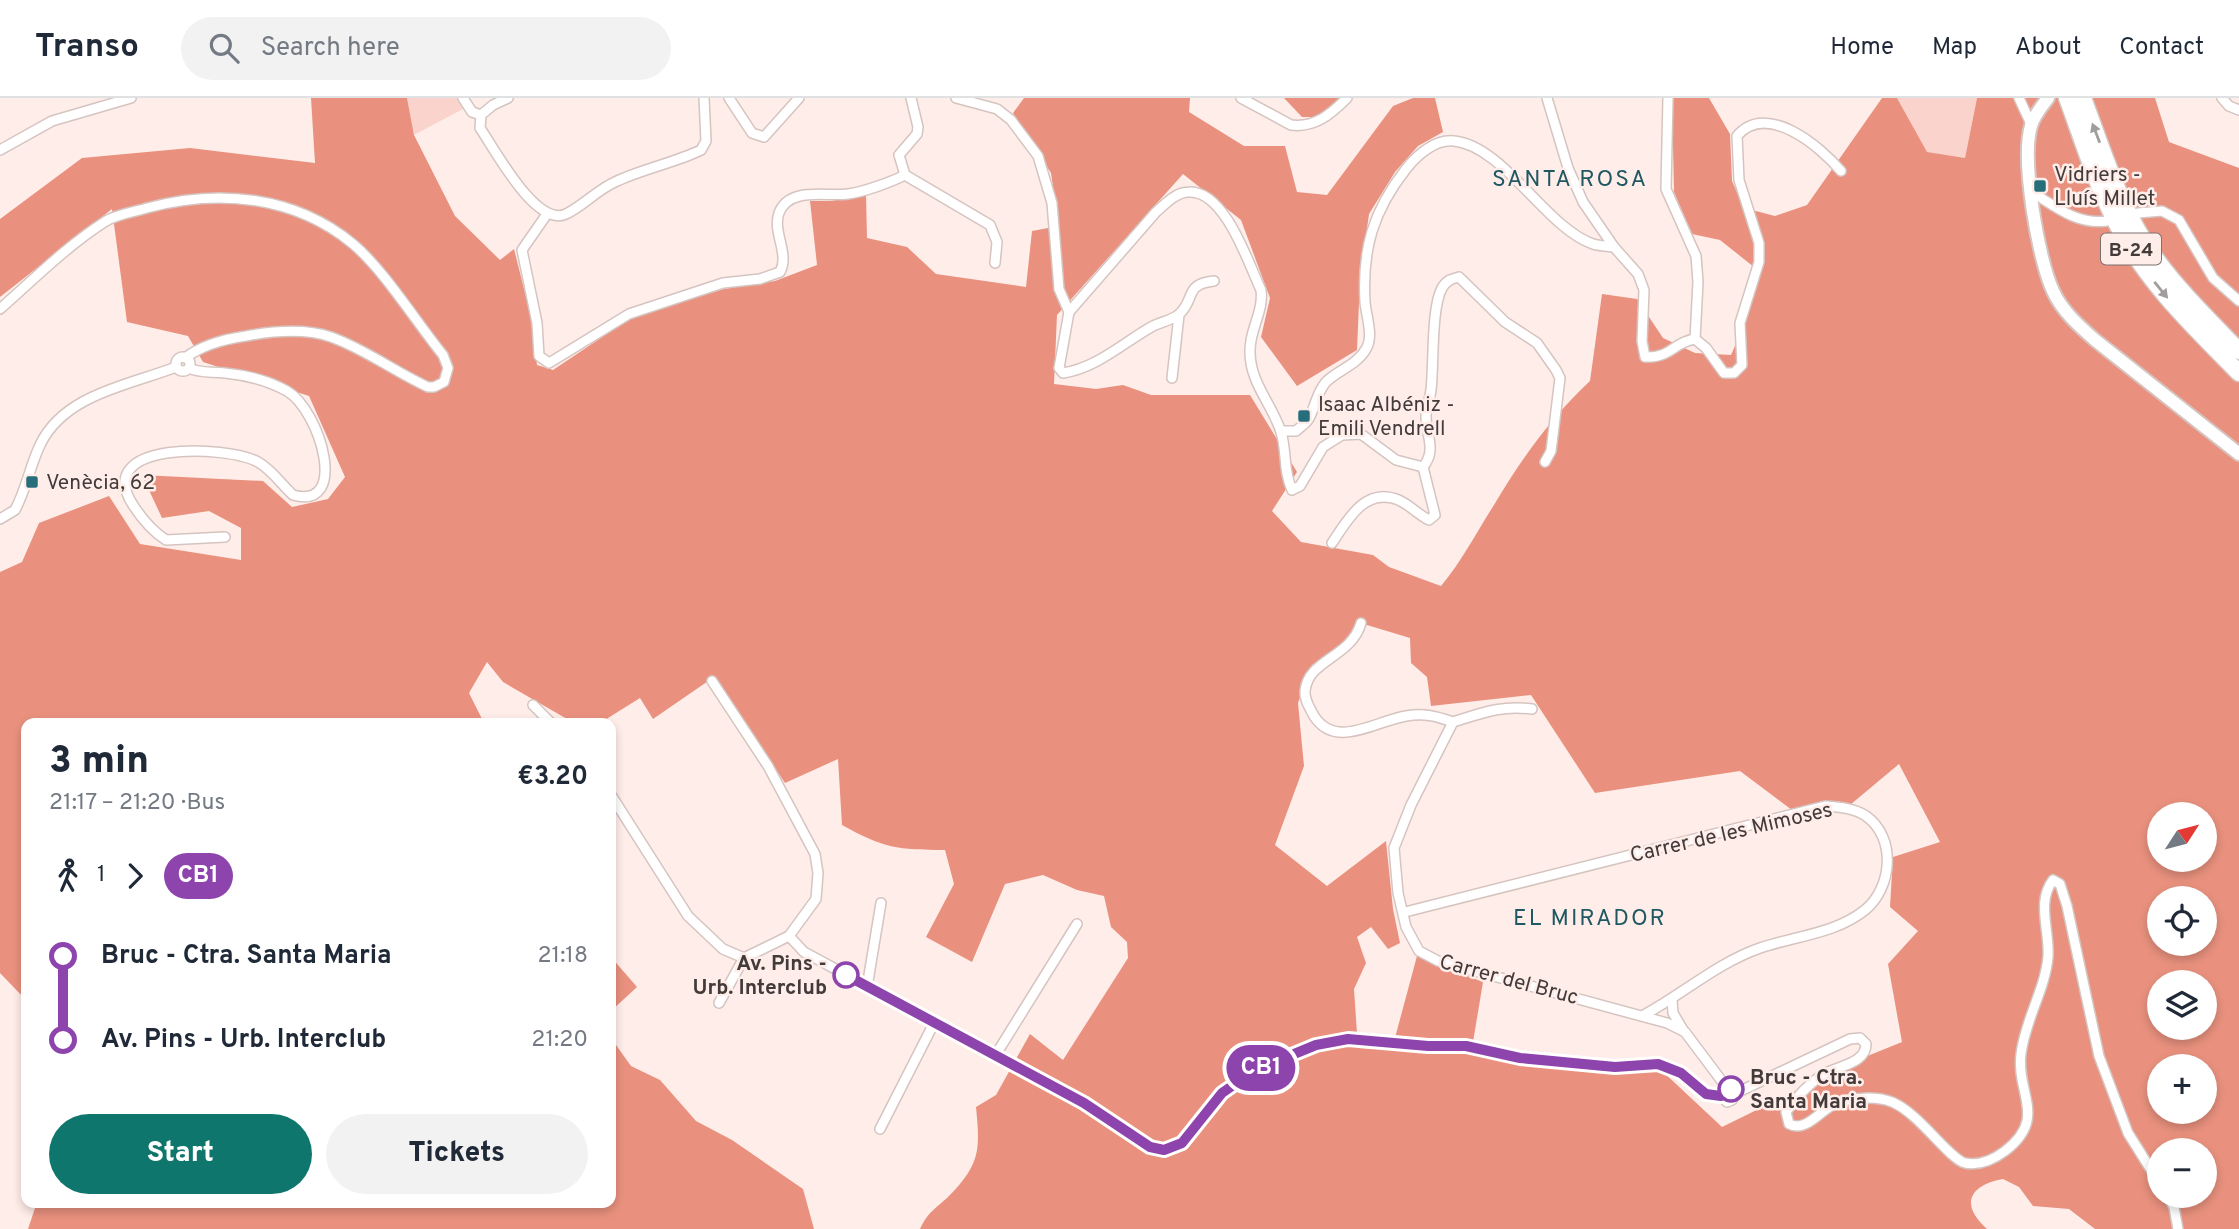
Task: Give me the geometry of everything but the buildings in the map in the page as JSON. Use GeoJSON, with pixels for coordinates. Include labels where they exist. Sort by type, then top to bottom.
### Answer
{"type":"FeatureCollection","features":[{"type":"Feature","properties":{"kind":"highway","name":"B-24"},"geometry":{"type":"LineString","coordinates":[[2067,98],[2113,216],[2139,262],[2164,294],[2239,373]]}},
{"type":"Feature","properties":{"kind":"highway","name":"B-24"},"geometry":{"type":"LineString","coordinates":[[2083,98],[2111,173],[2152,253],[2173,281],[2239,351]]}},
{"type":"Feature","properties":{"kind":"street"},"geometry":{"type":"LineString","coordinates":[[0,150],[52,121],[131,98]]}},
{"type":"Feature","properties":{"kind":"street"},"geometry":{"type":"LineString","coordinates":[[463,98],[472,112],[481,115]]}},
{"type":"Feature","properties":{"kind":"street"},"geometry":{"type":"LineString","coordinates":[[508,98],[493,104],[481,115],[481,128],[530,200],[547,215],[565,214],[594,192],[617,181],[701,150],[706,141],[704,98]]}},
{"type":"Feature","properties":{"kind":"street"},"geometry":{"type":"LineString","coordinates":[[729,98],[752,132],[764,137],[799,98]]}},
{"type":"Feature","properties":{"kind":"street"},"geometry":{"type":"LineString","coordinates":[[911,98],[918,127],[914,138],[898,155],[905,175],[989,225],[997,242],[995,263]]}},
{"type":"Feature","properties":{"kind":"street"},"geometry":{"type":"LineString","coordinates":[[956,98],[997,109],[1011,120],[1038,156],[1052,202],[1059,289],[1069,312]]}},
{"type":"Feature","properties":{"kind":"street"},"geometry":{"type":"LineString","coordinates":[[1241,98],[1291,125],[1300,126],[1318,122],[1348,98]]}},
{"type":"Feature","properties":{"kind":"street"},"geometry":{"type":"LineString","coordinates":[[1547,98],[1568,168],[1583,202],[1614,247],[1638,274],[1644,290],[1642,341],[1645,357],[1660,357],[1685,341],[1695,339]]}},
{"type":"Feature","properties":{"kind":"street"},"geometry":{"type":"LineString","coordinates":[[1668,98],[1666,189],[1696,256],[1698,282],[1695,339]]}},
{"type":"Feature","properties":{"kind":"street"},"geometry":{"type":"LineString","coordinates":[[2019,98],[2031,124]]}},
{"type":"Feature","properties":{"kind":"street"},"geometry":{"type":"LineString","coordinates":[[2048,98],[2031,124],[2028,141],[2032,192],[2045,271],[2064,309],[2095,340],[2239,454]]}},
{"type":"Feature","properties":{"kind":"street"},"geometry":{"type":"LineString","coordinates":[[2222,98],[2229,106],[2239,110]]}},
{"type":"Feature","properties":{"kind":"street"},"geometry":{"type":"LineString","coordinates":[[1695,339],[1706,348],[1724,373],[1734,373],[1742,365],[1740,323],[1759,262],[1759,243],[1739,180],[1737,136],[1744,128],[1757,122],[1774,123],[1825,152],[1841,172]]}},
{"type":"Feature","properties":{"kind":"street"},"geometry":{"type":"LineString","coordinates":[[1281,431],[1296,431],[1308,421],[1323,384],[1356,361],[1367,348],[1369,337],[1365,269],[1368,239],[1378,213],[1398,179],[1423,150],[1451,140],[1469,144],[1521,184],[1556,220],[1592,243],[1614,247]]}},
{"type":"Feature","properties":{"kind":"street"},"geometry":{"type":"LineString","coordinates":[[547,215],[523,246],[522,259],[534,307],[539,356],[549,363],[629,314],[723,283],[760,279],[780,272],[783,260],[778,215],[782,207],[792,200],[812,194],[851,194],[905,175]]}},
{"type":"Feature","properties":{"kind":"street"},"geometry":{"type":"LineString","coordinates":[[1180,314],[1077,371],[1063,373],[1059,368],[1059,355],[1069,312],[1171,198],[1189,192],[1204,196],[1237,234],[1261,290],[1262,299],[1250,338],[1252,373],[1281,431],[1287,480],[1292,490],[1300,486],[1323,447],[1342,435],[1361,434],[1396,460],[1423,467]]}},
{"type":"Feature","properties":{"kind":"street"},"geometry":{"type":"LineString","coordinates":[[2032,192],[2074,218],[2107,222]]}},
{"type":"Feature","properties":{"kind":"street"},"geometry":{"type":"LineString","coordinates":[[0,309],[107,220],[189,198],[248,199],[287,208],[322,224],[352,243],[379,271],[443,355],[448,368],[444,382],[428,387],[333,338],[304,332],[265,332],[235,338],[194,351],[187,363]]}},
{"type":"Feature","properties":{"kind":"street"},"geometry":{"type":"LineString","coordinates":[[2138,213],[2162,211],[2179,220],[2213,278],[2239,302]]}},
{"type":"Feature","properties":{"kind":"street"},"geometry":{"type":"LineString","coordinates":[[1423,467],[1430,459],[1432,449],[1426,419],[1433,370],[1437,307],[1443,286],[1448,280],[1459,277],[1505,322],[1537,343],[1560,378],[1550,451],[1545,461]]}},
{"type":"Feature","properties":{"kind":"street"},"geometry":{"type":"LineString","coordinates":[[1172,378],[1180,314],[1194,287],[1201,282],[1214,281]]}},
{"type":"Feature","properties":{"kind":"street"},"geometry":{"type":"LineString","coordinates":[[0,519],[15,510],[40,445],[49,429],[64,415],[116,386],[176,367],[179,359],[203,373],[251,377],[287,391],[298,400],[313,421],[325,453],[326,468],[320,486],[307,496],[300,497],[293,495],[260,463],[234,454],[171,453],[146,457],[132,466],[125,485],[129,498],[150,528],[159,536],[166,540],[225,537]]}},
{"type":"Feature","properties":{"kind":"street"},"geometry":{"type":"LineString","coordinates":[[1332,542],[1353,512],[1364,502],[1378,498],[1394,498],[1429,520],[1435,515],[1423,467]]}},
{"type":"Feature","properties":{"kind":"street"},"geometry":{"type":"LineString","coordinates":[[1361,623],[1357,637],[1316,669],[1305,691],[1307,705],[1321,726],[1330,731],[1350,733],[1405,716],[1430,714],[1453,722],[1509,706],[1532,709]]}},
{"type":"Feature","properties":{"kind":"street"},"geometry":{"type":"LineString","coordinates":[[712,681],[768,766],[815,854],[818,873],[816,899],[789,936],[744,958],[719,1003]]}},
{"type":"Feature","properties":{"kind":"street"},"geometry":{"type":"LineString","coordinates":[[533,705],[546,718]]}},
{"type":"Feature","properties":{"kind":"street","name":"Carrer del Bruc"},"geometry":{"type":"LineString","coordinates":[[1453,722],[1411,805],[1394,848],[1398,893],[1405,912],[1406,927],[1419,951],[1438,961],[1644,1015],[1685,1032]]}},
{"type":"Feature","properties":{"kind":"street"},"geometry":{"type":"LineString","coordinates":[[616,803],[688,916],[723,949],[744,958]]}},
{"type":"Feature","properties":{"kind":"street","name":"Carrer de les Mimoses"},"geometry":{"type":"LineString","coordinates":[[1405,912],[1825,806],[1844,807],[1867,816],[1883,839],[1888,878],[1866,909],[1846,923],[1760,948],[1721,965],[1672,1000],[1644,1015]]}},
{"type":"Feature","properties":{"kind":"street"},"geometry":{"type":"LineString","coordinates":[[789,936],[804,953],[1084,1103],[1150,1147],[1164,1150],[1182,1143],[1222,1093],[1255,1070],[1316,1045],[1348,1039],[1428,1046],[1466,1046],[1520,1058],[1615,1067],[1658,1064],[1681,1073],[1706,1094],[1727,1093],[1850,1039],[1860,1038],[1866,1044],[1863,1055],[1822,1075],[1811,1084],[1786,1112],[1789,1124],[1796,1127],[1804,1125],[1837,1102],[1884,1100],[1914,1116],[1958,1160],[1977,1163],[1998,1156],[2014,1142],[2029,1117],[2020,1065],[2021,1052],[2048,961],[2049,944],[2044,900],[2046,888],[2053,880],[2060,884],[2067,906],[2099,1056],[2128,1133],[2147,1163]]}},
{"type":"Feature","properties":{"kind":"street"},"geometry":{"type":"LineString","coordinates":[[867,987],[881,903]]}},
{"type":"Feature","properties":{"kind":"street"},"geometry":{"type":"LineString","coordinates":[[995,1056],[1076,925]]}},
{"type":"Feature","properties":{"kind":"street"},"geometry":{"type":"LineString","coordinates":[[1672,1000],[1673,1013],[1727,1093]]}},
{"type":"Feature","properties":{"kind":"street"},"geometry":{"type":"LineString","coordinates":[[880,1129],[934,1023]]}},
{"type":"Feature","properties":{"kind":"street"},"geometry":{"type":"LineString","coordinates":[[2174,1208],[2178,1229]]}},
{"type":"Feature","properties":{"kind":"shaded area"},"geometry":{"type":"Polygon","coordinates":[[[311,98],[407,98],[414,135],[455,216],[500,260],[514,249],[530,313],[537,365],[553,370],[632,317],[724,289],[775,281],[817,265],[810,201],[831,201],[866,195],[867,238],[907,247],[936,274],[1026,287],[1032,231],[1059,226],[1051,173],[1013,113],[1024,98],[1190,98],[1189,112],[1244,146],[1285,146],[1297,192],[1327,195],[1393,106],[1413,98],[1435,98],[1443,132],[1418,146],[1395,172],[1369,214],[1360,279],[1357,350],[1297,386],[1261,337],[1270,298],[1241,220],[1183,174],[1057,315],[1054,384],[1096,389],[1123,385],[1151,395],[1250,395],[1297,472],[1272,511],[1301,542],[1373,555],[1389,567],[1441,586],[1526,456],[1550,424],[1590,381],[1602,294],[1637,299],[1663,338],[1695,353],[1731,355],[1746,321],[1759,271],[1720,240],[1692,234],[1674,192],[1672,98],[1709,98],[1730,134],[1732,181],[1744,208],[1775,216],[1807,205],[1882,98],[1897,98],[1927,152],[1965,158],[1977,98],[2155,98],[2169,142],[2239,168],[2239,1229],[2095,1229],[2069,1209],[2033,1206],[2019,1187],[2003,1179],[1983,1186],[1972,1197],[1973,1211],[1987,1229],[920,1229],[929,1215],[959,1185],[972,1165],[978,1145],[976,1107],[996,1095],[1030,1034],[1063,1060],[1128,958],[1127,942],[1111,927],[1104,896],[1077,890],[1043,875],[1005,884],[972,962],[926,937],[954,884],[945,850],[891,846],[869,839],[842,825],[838,759],[785,783],[714,677],[653,719],[640,698],[608,718],[565,718],[503,682],[487,662],[469,693],[482,718],[21,718],[21,995],[0,973],[0,572],[22,562],[39,523],[109,496],[140,544],[241,560],[241,528],[209,511],[162,518],[142,475],[263,481],[292,507],[328,499],[345,477],[309,396],[203,362],[188,336],[127,322],[112,209],[0,297],[0,219],[82,158],[190,148],[315,163],[311,98]],[[1367,625],[1312,665],[1298,703],[1304,766],[1275,845],[1327,886],[1386,841],[1393,909],[1400,943],[1388,949],[1371,927],[1357,937],[1366,963],[1354,989],[1358,1048],[1392,1049],[1417,956],[1483,982],[1471,1054],[1518,1064],[1565,1069],[1660,1069],[1722,1127],[1865,1057],[1902,1042],[1888,964],[1918,931],[1890,907],[1893,857],[1940,842],[1899,764],[1850,805],[1838,801],[1792,810],[1740,771],[1595,793],[1531,695],[1431,706],[1427,677],[1411,663],[1410,638],[1367,625]]]}},
{"type":"Feature","properties":{"kind":"shaded area"},"geometry":{"type":"Polygon","coordinates":[[[407,98],[457,98],[463,109],[414,135],[407,98]]]}},
{"type":"Feature","properties":{"kind":"shaded area"},"geometry":{"type":"Polygon","coordinates":[[[1284,98],[1341,98],[1319,117],[1302,117],[1284,98]]]}},
{"type":"Feature","properties":{"kind":"shaded area"},"geometry":{"type":"Polygon","coordinates":[[[1897,98],[1977,98],[1965,158],[1927,153],[1897,98]]]}},
{"type":"Feature","properties":{"kind":"shaded area"},"geometry":{"type":"Polygon","coordinates":[[[616,963],[637,987],[616,1006],[616,963]]]}},
{"type":"Feature","properties":{"kind":"shaded area"},"geometry":{"type":"Polygon","coordinates":[[[616,1045],[631,1066],[660,1080],[696,1121],[732,1140],[803,1189],[814,1229],[28,1229],[35,1208],[616,1208],[616,1045]]]}},
{"type":"Feature","properties":{"kind":"waterway"},"geometry":{"type":"LineString","coordinates":[[2129,98],[2145,131],[2175,160],[2239,186]]}},
{"type":"Feature","properties":{"kind":"bus line","name":"CB1"},"geometry":{"type":"LineString","coordinates":[[846,975],[1084,1103],[1134,1137],[1159,1150],[1174,1148],[1182,1143],[1222,1093],[1255,1070],[1316,1045],[1348,1039],[1428,1046],[1466,1046],[1520,1058],[1615,1067],[1658,1064],[1681,1073],[1710,1096],[1721,1096],[1721,1091],[1731,1089]]}},
{"type":"Feature","properties":{"kind":"place","name":"Vidriers - Lluís Millet"},"geometry":{"type":"Point","coordinates":[2040,186]}},
{"type":"Feature","properties":{"kind":"place","name":"Isaac Albéniz - Emili Vendrell"},"geometry":{"type":"Point","coordinates":[1304,416]}},
{"type":"Feature","properties":{"kind":"place","name":"Venècia, 62"},"geometry":{"type":"Point","coordinates":[32,482]}},
{"type":"Feature","properties":{"kind":"place","name":"Av. Pins - Urb. Interclub"},"geometry":{"type":"Point","coordinates":[846,975]}},
{"type":"Feature","properties":{"kind":"place","name":"Bruc - Ctra. Santa Maria"},"geometry":{"type":"Point","coordinates":[1731,1089]}},
{"type":"Feature","properties":{"kind":"district","name":"SANTA ROSA"},"geometry":{"type":"Point","coordinates":[1570,178]}},
{"type":"Feature","properties":{"kind":"district","name":"EL MIRADOR"},"geometry":{"type":"Point","coordinates":[1590,917]}}]}
